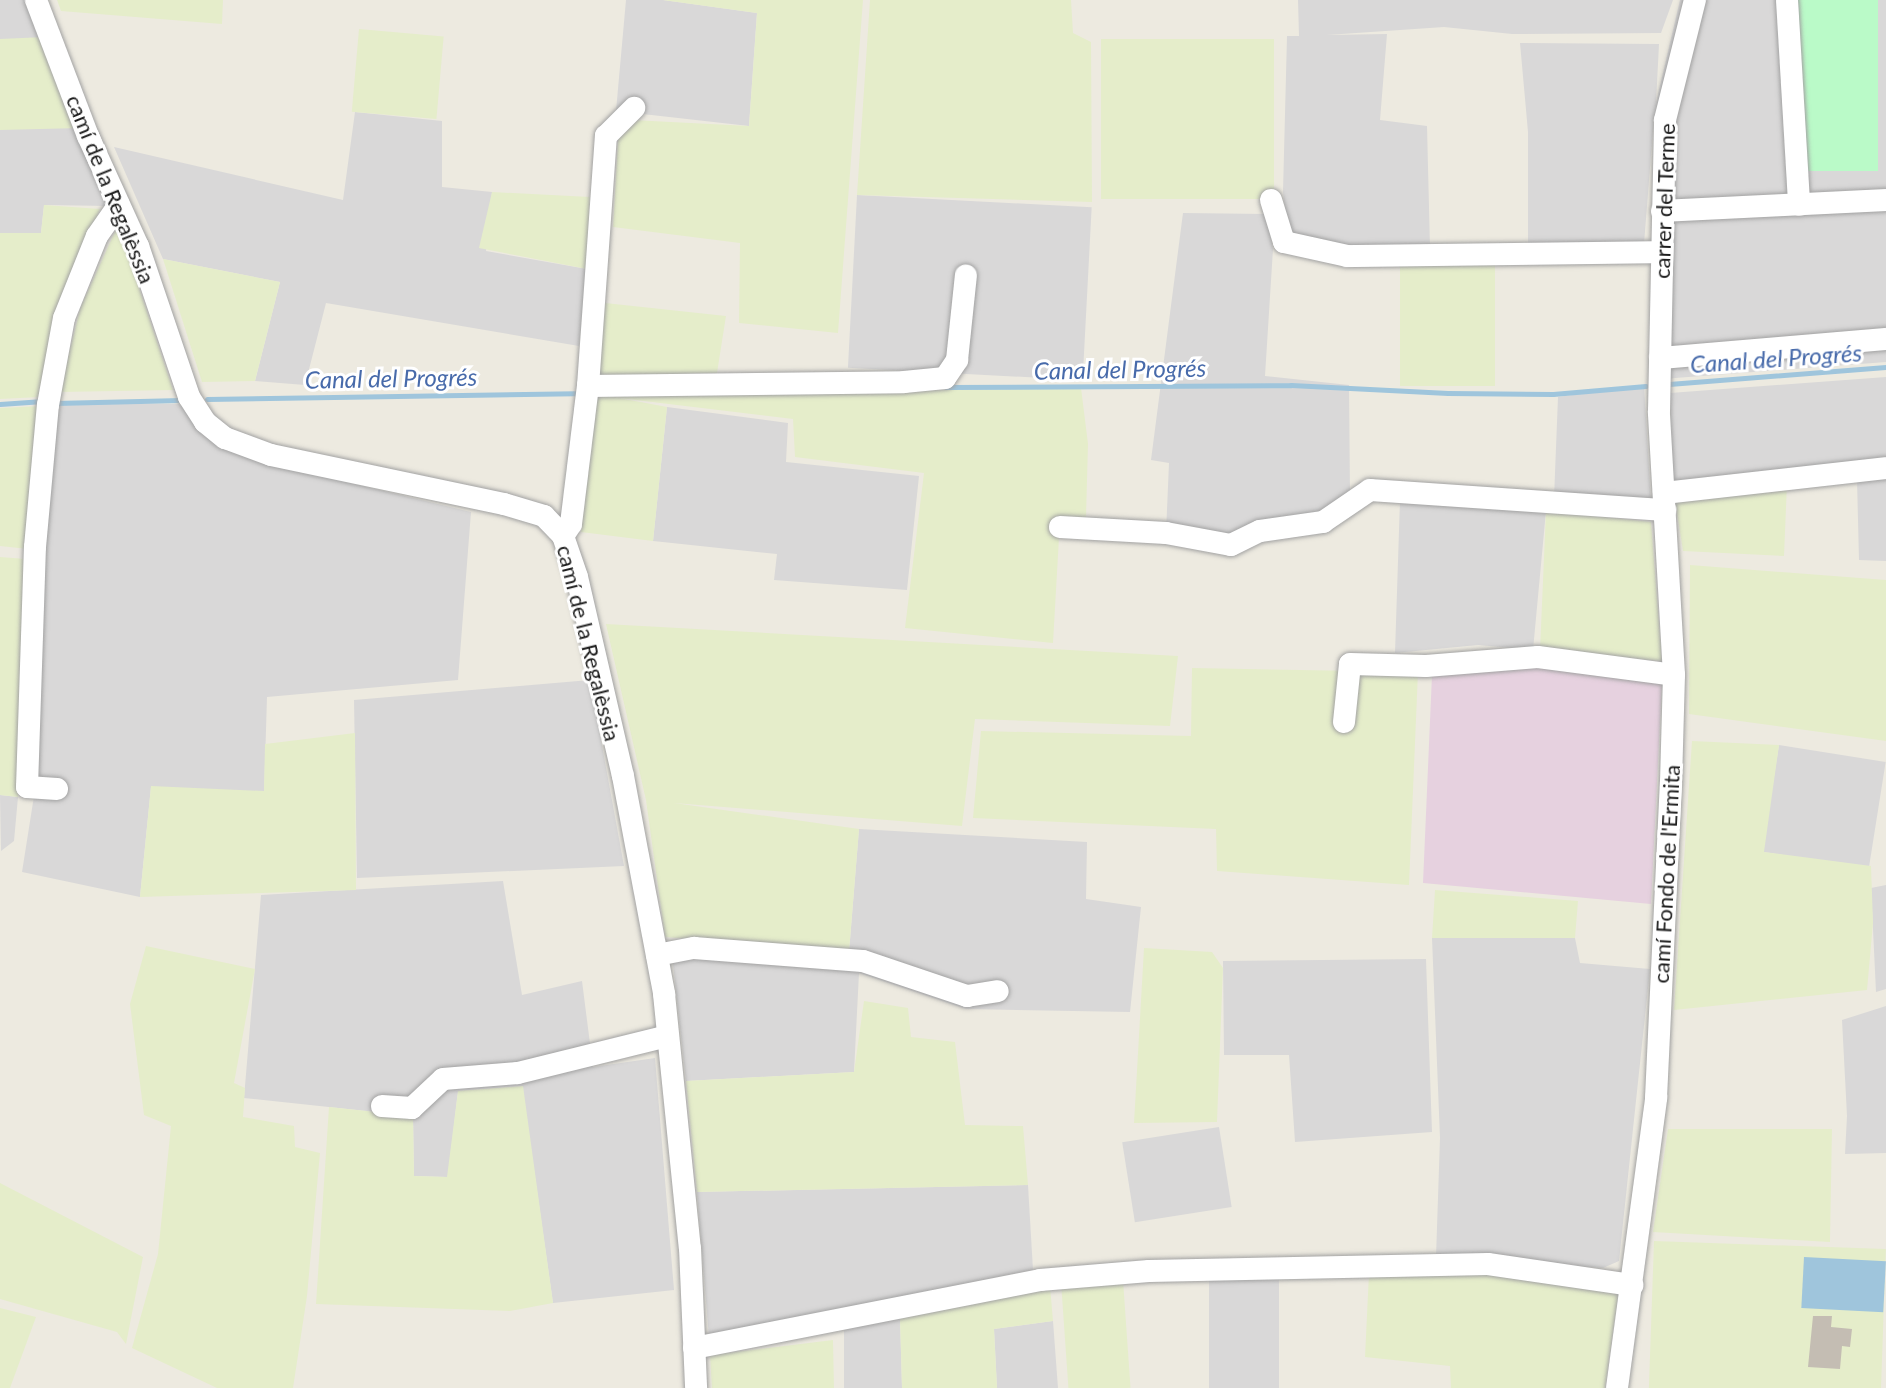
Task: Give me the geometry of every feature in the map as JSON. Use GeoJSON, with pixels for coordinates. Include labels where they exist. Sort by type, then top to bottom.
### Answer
{"type":"FeatureCollection","features":[{"type":"Feature","properties":{"kind":"street","name":"camí de la Regalèssia"},"geometry":{"type":"LineString","coordinates":[[36,0],[88,136],[138,246],[189,397],[205,422],[225,438],[271,455],[504,504],[544,516],[563,536],[577,577],[623,776],[657,955],[690,1248],[696,1388]]}},
{"type":"Feature","properties":{"kind":"street","name":"carrer del Terme"},"geometry":{"type":"LineString","coordinates":[[1660,358],[1665,120],[1695,0]]}},
{"type":"Feature","properties":{"kind":"street"},"geometry":{"type":"LineString","coordinates":[[1787,0],[1799,205]]}},
{"type":"Feature","properties":{"kind":"street"},"geometry":{"type":"LineString","coordinates":[[563,536],[571,524],[588,386],[606,136],[634,108]]}},
{"type":"Feature","properties":{"kind":"street"},"geometry":{"type":"LineString","coordinates":[[1271,200],[1284,242],[1347,256],[1661,252]]}},
{"type":"Feature","properties":{"kind":"street"},"geometry":{"type":"LineString","coordinates":[[1662,211],[1886,200]]}},
{"type":"Feature","properties":{"kind":"street"},"geometry":{"type":"LineString","coordinates":[[57,789],[27,787],[35,547],[48,405],[64,318],[97,236],[119,205]]}},
{"type":"Feature","properties":{"kind":"street"},"geometry":{"type":"LineString","coordinates":[[588,386],[904,382],[945,378],[957,360],[966,275]]}},
{"type":"Feature","properties":{"kind":"street"},"geometry":{"type":"LineString","coordinates":[[1660,358],[1886,339]]}},
{"type":"Feature","properties":{"kind":"street","name":"camí Fondo de l'Ermita"},"geometry":{"type":"LineString","coordinates":[[1617,1388],[1656,1098],[1674,675],[1660,358]]}},
{"type":"Feature","properties":{"kind":"street"},"geometry":{"type":"LineString","coordinates":[[1060,527],[1166,533],[1231,545],[1260,531],[1323,522],[1370,490],[1665,502],[1886,468]]}},
{"type":"Feature","properties":{"kind":"street"},"geometry":{"type":"LineString","coordinates":[[1344,722],[1350,664],[1426,666],[1538,657],[1674,675]]}},
{"type":"Feature","properties":{"kind":"street"},"geometry":{"type":"LineString","coordinates":[[657,955],[694,948],[863,961],[967,996],[998,991]]}},
{"type":"Feature","properties":{"kind":"street"},"geometry":{"type":"LineString","coordinates":[[382,1106],[412,1108],[443,1079],[518,1073],[668,1036]]}},
{"type":"Feature","properties":{"kind":"street"},"geometry":{"type":"LineString","coordinates":[[694,1348],[1040,1280],[1149,1271],[1488,1264],[1632,1285]]}},
{"type":"Feature","properties":{"kind":"shaded area"},"geometry":{"type":"Polygon","coordinates":[[[0,0],[31,0],[111,206],[44,205],[41,233],[0,233],[0,0]]]}},
{"type":"Feature","properties":{"kind":"shaded area"},"geometry":{"type":"Polygon","coordinates":[[[626,0],[663,0],[757,13],[749,126],[616,111],[626,0]]]}},
{"type":"Feature","properties":{"kind":"shaded area"},"geometry":{"type":"Polygon","coordinates":[[[1298,0],[1673,0],[1661,33],[1512,34],[1444,27],[1327,35],[1387,34],[1380,120],[1427,126],[1430,248],[1301,245],[1287,226],[1283,192],[1287,36],[1299,36],[1298,0]]]}},
{"type":"Feature","properties":{"kind":"shaded area"},"geometry":{"type":"Polygon","coordinates":[[[1680,0],[1886,0],[1886,362],[1649,380],[1654,117],[1644,244],[1528,245],[1528,132],[1520,43],[1659,44],[1656,103],[1680,0]]]}},
{"type":"Feature","properties":{"kind":"shaded area"},"geometry":{"type":"Polygon","coordinates":[[[355,112],[442,121],[442,187],[492,192],[486,251],[587,269],[579,346],[326,303],[305,385],[255,381],[280,282],[163,259],[114,147],[343,200],[355,112]]]}},
{"type":"Feature","properties":{"kind":"shaded area"},"geometry":{"type":"Polygon","coordinates":[[[857,195],[1092,207],[1083,380],[848,368],[857,195]]]}},
{"type":"Feature","properties":{"kind":"shaded area"},"geometry":{"type":"Polygon","coordinates":[[[1183,213],[1266,214],[1273,249],[1265,376],[1349,385],[1350,496],[1325,527],[1231,545],[1166,533],[1169,463],[1151,460],[1183,213]]]}},
{"type":"Feature","properties":{"kind":"shaded area"},"geometry":{"type":"Polygon","coordinates":[[[1886,377],[1886,561],[1859,560],[1857,480],[1673,489],[1670,393],[1886,377]]]}},
{"type":"Feature","properties":{"kind":"shaded area"},"geometry":{"type":"Polygon","coordinates":[[[1644,385],[1651,503],[1554,498],[1558,397],[1644,385]]]}},
{"type":"Feature","properties":{"kind":"shaded area"},"geometry":{"type":"Polygon","coordinates":[[[56,403],[179,404],[222,444],[280,466],[471,512],[458,680],[267,697],[264,796],[151,787],[140,897],[22,872],[37,777],[42,580],[56,403]]]}},
{"type":"Feature","properties":{"kind":"shaded area"},"geometry":{"type":"Polygon","coordinates":[[[667,407],[788,423],[786,462],[919,476],[907,590],[774,580],[777,554],[653,541],[667,407]]]}},
{"type":"Feature","properties":{"kind":"shaded area"},"geometry":{"type":"Polygon","coordinates":[[[1400,500],[1546,511],[1533,650],[1478,645],[1395,653],[1400,500]]]}},
{"type":"Feature","properties":{"kind":"shaded area"},"geometry":{"type":"Polygon","coordinates":[[[1538,663],[1662,682],[1651,904],[1423,883],[1432,675],[1538,663]]]}},
{"type":"Feature","properties":{"kind":"shaded area"},"geometry":{"type":"Polygon","coordinates":[[[590,680],[624,866],[357,878],[354,700],[590,680]]]}},
{"type":"Feature","properties":{"kind":"shaded area"},"geometry":{"type":"Polygon","coordinates":[[[1779,745],[1886,762],[1869,869],[1762,852],[1779,745]]]}},
{"type":"Feature","properties":{"kind":"shaded area"},"geometry":{"type":"Polygon","coordinates":[[[0,795],[18,797],[14,841],[1,851],[0,795]]]}},
{"type":"Feature","properties":{"kind":"shaded area"},"geometry":{"type":"Polygon","coordinates":[[[859,829],[1087,842],[1086,899],[1141,907],[1130,1012],[966,1009],[859,973],[854,1072],[686,1081],[672,955],[849,952],[859,829]]]}},
{"type":"Feature","properties":{"kind":"shaded area"},"geometry":{"type":"Polygon","coordinates":[[[503,881],[522,995],[582,981],[593,1067],[655,1058],[674,1290],[553,1303],[522,1086],[458,1091],[448,1177],[414,1176],[413,1116],[244,1098],[261,895],[503,881]]]}},
{"type":"Feature","properties":{"kind":"shaded area"},"geometry":{"type":"Polygon","coordinates":[[[1886,885],[1886,989],[1876,992],[1871,888],[1886,885]]]}},
{"type":"Feature","properties":{"kind":"shaded area"},"geometry":{"type":"Polygon","coordinates":[[[1432,938],[1575,938],[1580,963],[1650,969],[1619,1261],[1603,1268],[1436,1257],[1440,1138],[1432,938]]]}},
{"type":"Feature","properties":{"kind":"shaded area"},"geometry":{"type":"Polygon","coordinates":[[[1426,959],[1432,1132],[1295,1142],[1289,1055],[1224,1055],[1223,961],[1426,959]]]}},
{"type":"Feature","properties":{"kind":"shaded area"},"geometry":{"type":"Polygon","coordinates":[[[1886,1006],[1886,1153],[1845,1154],[1847,1116],[1842,1020],[1886,1006]]]}},
{"type":"Feature","properties":{"kind":"shaded area"},"geometry":{"type":"Polygon","coordinates":[[[1219,1127],[1232,1207],[1135,1222],[1122,1142],[1219,1127]]]}},
{"type":"Feature","properties":{"kind":"shaded area"},"geometry":{"type":"Polygon","coordinates":[[[1028,1185],[1033,1270],[709,1337],[697,1192],[1028,1185]]]}},
{"type":"Feature","properties":{"kind":"shaded area"},"geometry":{"type":"Polygon","coordinates":[[[1209,1279],[1279,1279],[1279,1388],[1209,1388],[1209,1279]]]}},
{"type":"Feature","properties":{"kind":"shaded area"},"geometry":{"type":"Polygon","coordinates":[[[900,1318],[902,1388],[844,1388],[844,1329],[900,1318]]]}},
{"type":"Feature","properties":{"kind":"shaded area"},"geometry":{"type":"Polygon","coordinates":[[[1053,1321],[1058,1388],[997,1388],[994,1329],[1053,1321]]]}},
{"type":"Feature","properties":{"kind":"green space"},"geometry":{"type":"Polygon","coordinates":[[[57,0],[223,0],[222,24],[61,11],[57,0]]]}},
{"type":"Feature","properties":{"kind":"green space"},"geometry":{"type":"Polygon","coordinates":[[[663,0],[863,0],[838,333],[739,323],[740,243],[613,227],[618,140],[632,120],[749,126],[757,13],[663,0]]]}},
{"type":"Feature","properties":{"kind":"green space"},"geometry":{"type":"Polygon","coordinates":[[[870,0],[1071,0],[1073,33],[1091,42],[1092,202],[857,195],[870,0]]]}},
{"type":"Feature","properties":{"kind":"green space"},"geometry":{"type":"Polygon","coordinates":[[[1796,0],[1878,0],[1878,171],[1796,171],[1796,0]]]}},
{"type":"Feature","properties":{"kind":"green space"},"geometry":{"type":"Polygon","coordinates":[[[359,29],[444,36],[436,119],[352,112],[359,29]]]}},
{"type":"Feature","properties":{"kind":"green space"},"geometry":{"type":"Polygon","coordinates":[[[45,37],[80,128],[0,130],[0,39],[45,37]]]}},
{"type":"Feature","properties":{"kind":"green space"},"geometry":{"type":"Polygon","coordinates":[[[1101,39],[1274,39],[1274,199],[1101,199],[1101,39]]]}},
{"type":"Feature","properties":{"kind":"green space"},"geometry":{"type":"Polygon","coordinates":[[[492,192],[590,197],[587,269],[479,248],[492,192]]]}},
{"type":"Feature","properties":{"kind":"green space"},"geometry":{"type":"Polygon","coordinates":[[[44,205],[100,209],[61,301],[40,397],[0,399],[0,233],[41,233],[44,205]]]}},
{"type":"Feature","properties":{"kind":"green space"},"geometry":{"type":"Polygon","coordinates":[[[118,225],[173,390],[59,392],[81,306],[118,225]]]}},
{"type":"Feature","properties":{"kind":"green space"},"geometry":{"type":"Polygon","coordinates":[[[1400,254],[1495,254],[1495,386],[1400,386],[1400,254]]]}},
{"type":"Feature","properties":{"kind":"green space"},"geometry":{"type":"Polygon","coordinates":[[[163,259],[280,282],[255,381],[202,382],[163,259]]]}},
{"type":"Feature","properties":{"kind":"green space"},"geometry":{"type":"Polygon","coordinates":[[[605,303],[726,316],[717,373],[597,376],[605,303]]]}},
{"type":"Feature","properties":{"kind":"green space"},"geometry":{"type":"Polygon","coordinates":[[[1081,388],[1088,444],[1086,517],[1060,520],[1053,643],[905,628],[924,473],[795,457],[793,419],[619,398],[667,407],[653,541],[581,532],[591,395],[1081,388]]]}},
{"type":"Feature","properties":{"kind":"green space"},"geometry":{"type":"Polygon","coordinates":[[[42,406],[28,549],[0,546],[0,408],[42,406]]]}},
{"type":"Feature","properties":{"kind":"green space"},"geometry":{"type":"Polygon","coordinates":[[[1787,484],[1784,556],[1683,551],[1673,489],[1787,484]]]}},
{"type":"Feature","properties":{"kind":"green space"},"geometry":{"type":"Polygon","coordinates":[[[1546,511],[1651,522],[1662,661],[1540,650],[1546,511]]]}},
{"type":"Feature","properties":{"kind":"green space"},"geometry":{"type":"Polygon","coordinates":[[[0,557],[26,559],[18,797],[0,795],[0,557]]]}},
{"type":"Feature","properties":{"kind":"green space"},"geometry":{"type":"Polygon","coordinates":[[[1690,565],[1886,580],[1886,741],[1689,714],[1690,565]]]}},
{"type":"Feature","properties":{"kind":"green space"},"geometry":{"type":"Polygon","coordinates":[[[606,624],[1178,656],[1170,726],[975,719],[962,826],[674,803],[859,829],[849,952],[665,937],[646,800],[606,624]]]}},
{"type":"Feature","properties":{"kind":"green space"},"geometry":{"type":"Polygon","coordinates":[[[1192,668],[1418,672],[1409,885],[1217,871],[1216,829],[973,818],[981,731],[1191,736],[1192,668]]]}},
{"type":"Feature","properties":{"kind":"green space"},"geometry":{"type":"Polygon","coordinates":[[[355,733],[356,890],[140,897],[151,786],[264,791],[265,744],[355,733]]]}},
{"type":"Feature","properties":{"kind":"green space"},"geometry":{"type":"Polygon","coordinates":[[[1692,741],[1779,745],[1764,852],[1871,866],[1873,923],[1867,990],[1674,1010],[1692,741]]]}},
{"type":"Feature","properties":{"kind":"green space"},"geometry":{"type":"Polygon","coordinates":[[[1435,890],[1578,901],[1575,938],[1432,938],[1435,890]]]}},
{"type":"Feature","properties":{"kind":"green space"},"geometry":{"type":"Polygon","coordinates":[[[146,946],[255,969],[234,1083],[245,1088],[243,1117],[294,1126],[295,1147],[320,1153],[307,1296],[293,1388],[217,1388],[132,1348],[158,1254],[171,1126],[144,1115],[130,1004],[146,946]]]}},
{"type":"Feature","properties":{"kind":"green space"},"geometry":{"type":"Polygon","coordinates":[[[1144,948],[1212,952],[1223,968],[1217,1122],[1134,1123],[1144,948]]]}},
{"type":"Feature","properties":{"kind":"green space"},"geometry":{"type":"Polygon","coordinates":[[[864,1001],[908,1008],[911,1037],[955,1042],[965,1125],[1023,1126],[1028,1185],[697,1192],[686,1081],[854,1072],[864,1001]]]}},
{"type":"Feature","properties":{"kind":"green space"},"geometry":{"type":"Polygon","coordinates":[[[523,1086],[553,1303],[510,1311],[316,1304],[329,1107],[413,1116],[414,1176],[447,1177],[458,1091],[523,1086]]]}},
{"type":"Feature","properties":{"kind":"green space"},"geometry":{"type":"Polygon","coordinates":[[[1668,1129],[1832,1129],[1830,1242],[1653,1232],[1668,1129]]]}},
{"type":"Feature","properties":{"kind":"green space"},"geometry":{"type":"Polygon","coordinates":[[[0,1183],[143,1257],[126,1344],[117,1332],[0,1299],[0,1183]]]}},
{"type":"Feature","properties":{"kind":"green space"},"geometry":{"type":"Polygon","coordinates":[[[1654,1241],[1886,1249],[1881,1388],[1649,1388],[1654,1241]]]}},
{"type":"Feature","properties":{"kind":"green space"},"geometry":{"type":"Polygon","coordinates":[[[1369,1273],[1494,1275],[1619,1290],[1605,1388],[1451,1388],[1450,1366],[1365,1357],[1369,1273]]]}},
{"type":"Feature","properties":{"kind":"green space"},"geometry":{"type":"Polygon","coordinates":[[[1123,1280],[1131,1388],[1068,1388],[1061,1284],[1123,1280]]]}},
{"type":"Feature","properties":{"kind":"green space"},"geometry":{"type":"Polygon","coordinates":[[[1050,1286],[1053,1321],[994,1329],[997,1388],[902,1388],[900,1318],[1050,1286]]]}},
{"type":"Feature","properties":{"kind":"green space"},"geometry":{"type":"Polygon","coordinates":[[[0,1308],[36,1317],[10,1388],[0,1388],[0,1308]]]}},
{"type":"Feature","properties":{"kind":"green space"},"geometry":{"type":"Polygon","coordinates":[[[833,1340],[834,1388],[712,1388],[710,1355],[833,1340]]]}},
{"type":"Feature","properties":{"kind":"water"},"geometry":{"type":"Polygon","coordinates":[[[1804,1257],[1886,1261],[1883,1312],[1801,1308],[1804,1257]]]}},
{"type":"Feature","properties":{"kind":"building"},"geometry":{"type":"Polygon","coordinates":[[[1813,1316],[1832,1316],[1831,1327],[1852,1329],[1850,1347],[1842,1346],[1840,1369],[1808,1367],[1813,1316]]]}},
{"type":"Feature","properties":{"kind":"waterway","name":"Canal del Progrés"},"geometry":{"type":"LineString","coordinates":[[1669,384],[1886,367]]}},
{"type":"Feature","properties":{"kind":"waterway","name":"Canal del Progrés"},"geometry":{"type":"LineString","coordinates":[[946,387],[1291,385],[1448,393],[1553,394],[1646,386]]}},
{"type":"Feature","properties":{"kind":"waterway","name":"Canal del Progrés"},"geometry":{"type":"LineString","coordinates":[[207,399],[575,393]]}},
{"type":"Feature","properties":{"kind":"waterway","name":"Canal del Progrés"},"geometry":{"type":"LineString","coordinates":[[55,403],[182,400]]}},
{"type":"Feature","properties":{"kind":"waterway","name":"Canal del Progrés"},"geometry":{"type":"LineString","coordinates":[[0,404],[43,401]]}}]}
